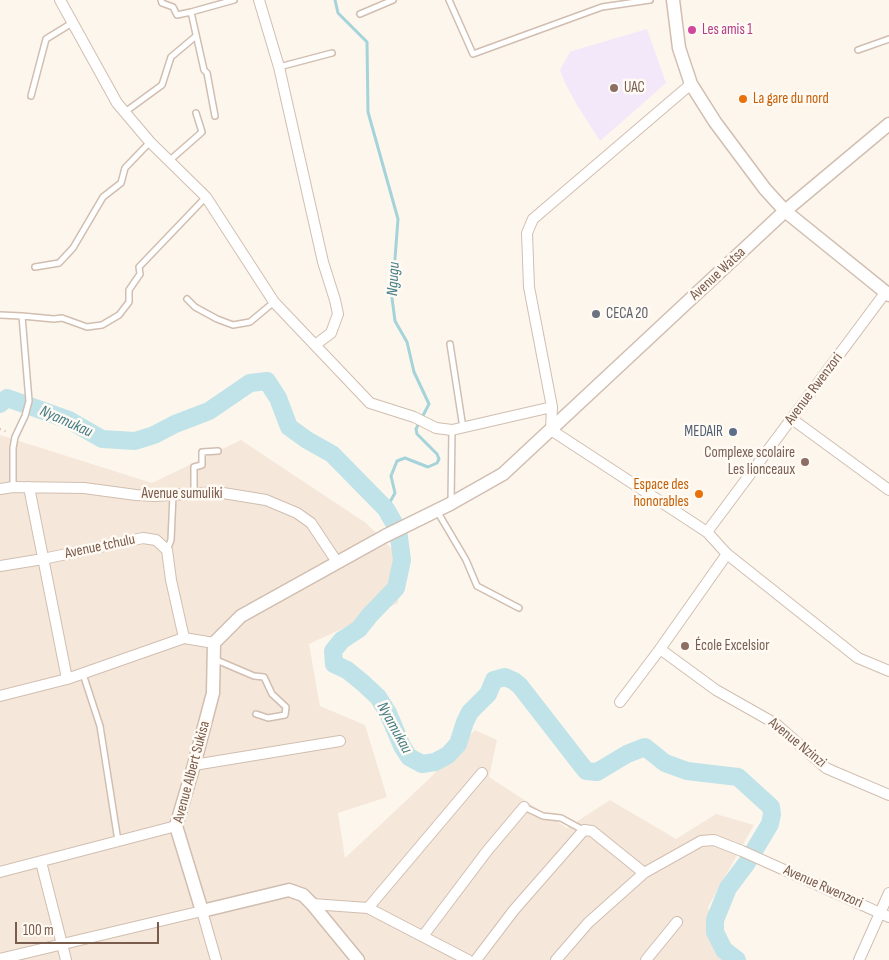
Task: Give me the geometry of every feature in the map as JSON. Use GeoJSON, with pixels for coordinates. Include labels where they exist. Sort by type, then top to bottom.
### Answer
{"type":"FeatureCollection","features":[{"type":"Feature","properties":{"kind":"street"},"geometry":{"type":"LineString","coordinates":[[60,0],[117,103],[150,142],[206,197],[274,302],[370,404],[414,417],[436,428],[458,429],[552,407]]}},
{"type":"Feature","properties":{"kind":"street"},"geometry":{"type":"LineString","coordinates":[[259,0],[279,67],[323,262],[338,314],[330,333],[315,345]]}},
{"type":"Feature","properties":{"kind":"street"},"geometry":{"type":"LineString","coordinates":[[673,0],[679,48],[691,84],[715,122],[765,189],[785,211],[887,294]]}},
{"type":"Feature","properties":{"kind":"street"},"geometry":{"type":"LineString","coordinates":[[691,84],[533,219],[527,233],[529,287],[552,407],[551,430],[707,532],[728,554],[858,658],[889,671]]}},
{"type":"Feature","properties":{"kind":"street","name":"Avenue Watsa"},"geometry":{"type":"LineString","coordinates":[[337,562],[450,504],[503,474],[785,211],[889,124]]}},
{"type":"Feature","properties":{"kind":"street","name":"Avenue Rwenzori"},"geometry":{"type":"LineString","coordinates":[[707,532],[887,294]]}},
{"type":"Feature","properties":{"kind":"street"},"geometry":{"type":"LineString","coordinates":[[792,418],[889,490]]}},
{"type":"Feature","properties":{"kind":"street","name":"Avenue sumuliki"},"geometry":{"type":"LineString","coordinates":[[0,489],[13,487],[84,488],[155,496],[217,492],[266,500],[297,513],[311,523],[337,562]]}},
{"type":"Feature","properties":{"kind":"street"},"geometry":{"type":"LineString","coordinates":[[29,487],[67,679]]}},
{"type":"Feature","properties":{"kind":"street","name":"Avenue tchulu"},"geometry":{"type":"LineString","coordinates":[[0,566],[143,538],[156,540],[167,550]]}},
{"type":"Feature","properties":{"kind":"street"},"geometry":{"type":"LineString","coordinates":[[167,550],[171,580],[184,638]]}},
{"type":"Feature","properties":{"kind":"street"},"geometry":{"type":"LineString","coordinates":[[620,702],[660,650],[728,554]]}},
{"type":"Feature","properties":{"kind":"street"},"geometry":{"type":"LineString","coordinates":[[0,696],[83,674],[184,638],[214,644],[241,616],[337,562]]}},
{"type":"Feature","properties":{"kind":"street","name":"Avenue Albert Sukisa"},"geometry":{"type":"LineString","coordinates":[[202,911],[176,826],[194,765],[212,692],[214,644]]}},
{"type":"Feature","properties":{"kind":"street","name":"Avenue Nzinzi"},"geometry":{"type":"LineString","coordinates":[[660,650],[716,690],[776,724],[826,768],[889,795]]}},
{"type":"Feature","properties":{"kind":"street"},"geometry":{"type":"LineString","coordinates":[[194,765],[340,742]]}},
{"type":"Feature","properties":{"kind":"street"},"geometry":{"type":"LineString","coordinates":[[368,908],[482,773]]}},
{"type":"Feature","properties":{"kind":"street"},"geometry":{"type":"LineString","coordinates":[[423,936],[487,851],[524,807]]}},
{"type":"Feature","properties":{"kind":"street"},"geometry":{"type":"LineString","coordinates":[[0,872],[176,826]]}},
{"type":"Feature","properties":{"kind":"street"},"geometry":{"type":"LineString","coordinates":[[476,960],[514,910],[584,830],[592,831],[644,872]]}},
{"type":"Feature","properties":{"kind":"street","name":"Avenue Rwenzori"},"geometry":{"type":"LineString","coordinates":[[556,960],[588,923],[644,872],[702,842],[714,840],[885,915]]}},
{"type":"Feature","properties":{"kind":"street"},"geometry":{"type":"LineString","coordinates":[[41,862],[66,960]]}},
{"type":"Feature","properties":{"kind":"street"},"geometry":{"type":"LineString","coordinates":[[0,959],[289,890],[303,895],[312,904],[358,960]]}},
{"type":"Feature","properties":{"kind":"street"},"geometry":{"type":"LineString","coordinates":[[859,960],[885,915],[889,893]]}},
{"type":"Feature","properties":{"kind":"street"},"geometry":{"type":"LineString","coordinates":[[312,904],[368,908],[468,960]]}},
{"type":"Feature","properties":{"kind":"street"},"geometry":{"type":"LineString","coordinates":[[202,911],[216,960]]}},
{"type":"Feature","properties":{"kind":"street"},"geometry":{"type":"LineString","coordinates":[[646,960],[677,922]]}},
{"type":"Feature","properties":{"kind":"lane"},"geometry":{"type":"LineString","coordinates":[[161,0],[162,3],[173,6],[178,15],[234,0]]}},
{"type":"Feature","properties":{"kind":"lane"},"geometry":{"type":"LineString","coordinates":[[360,14],[393,0]]}},
{"type":"Feature","properties":{"kind":"lane"},"geometry":{"type":"LineString","coordinates":[[449,0],[473,54],[602,7],[650,0]]}},
{"type":"Feature","properties":{"kind":"lane"},"geometry":{"type":"LineString","coordinates":[[600,0],[602,7]]}},
{"type":"Feature","properties":{"kind":"lane"},"geometry":{"type":"LineString","coordinates":[[191,12],[204,70],[207,73],[215,116]]}},
{"type":"Feature","properties":{"kind":"lane"},"geometry":{"type":"LineString","coordinates":[[31,96],[46,39],[73,23]]}},
{"type":"Feature","properties":{"kind":"lane"},"geometry":{"type":"LineString","coordinates":[[125,112],[162,85],[171,57],[196,36]]}},
{"type":"Feature","properties":{"kind":"lane"},"geometry":{"type":"LineString","coordinates":[[858,50],[889,40]]}},
{"type":"Feature","properties":{"kind":"lane"},"geometry":{"type":"LineString","coordinates":[[279,67],[332,53]]}},
{"type":"Feature","properties":{"kind":"lane"},"geometry":{"type":"LineString","coordinates":[[169,161],[202,132],[196,113]]}},
{"type":"Feature","properties":{"kind":"lane"},"geometry":{"type":"LineString","coordinates":[[35,267],[59,263],[73,248],[104,197],[121,183],[125,168],[150,142]]}},
{"type":"Feature","properties":{"kind":"lane"},"geometry":{"type":"LineString","coordinates":[[0,315],[54,320],[62,318],[87,327],[102,325],[120,315],[129,302],[129,290],[140,274],[139,267],[206,197]]}},
{"type":"Feature","properties":{"kind":"lane"},"geometry":{"type":"LineString","coordinates":[[187,299],[196,307],[217,319],[233,325],[250,322],[274,302]]}},
{"type":"Feature","properties":{"kind":"lane"},"geometry":{"type":"LineString","coordinates":[[13,487],[14,437],[26,416],[30,401],[22,316]]}},
{"type":"Feature","properties":{"kind":"lane"},"geometry":{"type":"LineString","coordinates":[[450,344],[458,429],[450,504]]}},
{"type":"Feature","properties":{"kind":"lane"},"geometry":{"type":"LineString","coordinates":[[194,494],[194,467],[202,466],[202,452],[218,451]]}},
{"type":"Feature","properties":{"kind":"lane"},"geometry":{"type":"LineString","coordinates":[[167,550],[171,540],[173,495]]}},
{"type":"Feature","properties":{"kind":"lane"},"geometry":{"type":"LineString","coordinates":[[437,510],[466,560],[477,586],[519,608]]}},
{"type":"Feature","properties":{"kind":"lane"},"geometry":{"type":"LineString","coordinates":[[214,658],[254,676],[264,677],[272,694],[286,707],[285,715],[268,718],[256,714]]}},
{"type":"Feature","properties":{"kind":"lane"},"geometry":{"type":"LineString","coordinates":[[83,674],[100,726],[118,841]]}},
{"type":"Feature","properties":{"kind":"lane"},"geometry":{"type":"LineString","coordinates":[[524,807],[543,816],[561,818],[584,830]]}},
{"type":"Feature","properties":{"kind":"path"},"geometry":{"type":"LineString","coordinates":[[0,429],[14,437]]}},
{"type":"Feature","properties":{"kind":"shaded area","name":"UAC"},"geometry":{"type":"Polygon","coordinates":[[[647,29],[666,83],[600,141],[577,105],[560,70],[572,51],[647,29]]]}},
{"type":"Feature","properties":{"kind":"shaded area"},"geometry":{"type":"Polygon","coordinates":[[[0,435],[152,483],[241,440],[366,523],[401,558],[398,603],[309,644],[320,706],[365,725],[387,797],[338,813],[345,858],[428,780],[475,730],[497,740],[489,777],[567,828],[610,800],[676,839],[716,814],[754,825],[708,907],[723,955],[728,960],[0,960],[0,435]]]}},
{"type":"Feature","properties":{"kind":"waterway","name":"Ngugu"},"geometry":{"type":"LineString","coordinates":[[335,0],[338,13],[367,42],[368,112],[398,219],[392,298],[395,321],[407,342],[414,372],[429,404],[416,429],[417,434],[437,454],[439,459],[437,463],[428,467],[405,458],[397,461],[391,476],[395,493],[386,509]]}},
{"type":"Feature","properties":{"kind":"waterway","name":"Nyamukau"},"geometry":{"type":"LineString","coordinates":[[0,404],[7,398],[69,420],[102,439],[135,441],[154,435],[175,424],[209,411],[250,383],[267,381],[278,398],[289,427],[332,454],[386,509],[398,530],[402,560],[396,588],[359,629],[342,640],[333,651],[334,664],[347,670],[378,697],[388,713],[402,746],[409,757],[422,764],[435,762],[448,755],[458,744],[470,712],[488,694],[494,680],[505,677],[520,686],[586,771],[597,772],[627,754],[645,747],[665,763],[687,771],[738,777],[771,807],[772,814],[770,824],[746,864],[728,888],[715,920],[715,932],[724,950],[737,960]]}},
{"type":"Feature","properties":{"kind":"place","name":"Les amis 1"},"geometry":{"type":"Point","coordinates":[692,30]}},
{"type":"Feature","properties":{"kind":"place","name":"UAC"},"geometry":{"type":"Point","coordinates":[614,88]}},
{"type":"Feature","properties":{"kind":"place","name":"La gare du nord"},"geometry":{"type":"Point","coordinates":[743,99]}},
{"type":"Feature","properties":{"kind":"place","name":"CECA 20"},"geometry":{"type":"Point","coordinates":[596,314]}},
{"type":"Feature","properties":{"kind":"place","name":"MEDAIR"},"geometry":{"type":"Point","coordinates":[733,432]}},
{"type":"Feature","properties":{"kind":"place","name":"Complexe scolaire Les lionceaux"},"geometry":{"type":"Point","coordinates":[805,462]}},
{"type":"Feature","properties":{"kind":"place","name":"Espace des honorables"},"geometry":{"type":"Point","coordinates":[699,494]}},
{"type":"Feature","properties":{"kind":"place","name":"École Excelsior"},"geometry":{"type":"Point","coordinates":[685,646]}}]}
